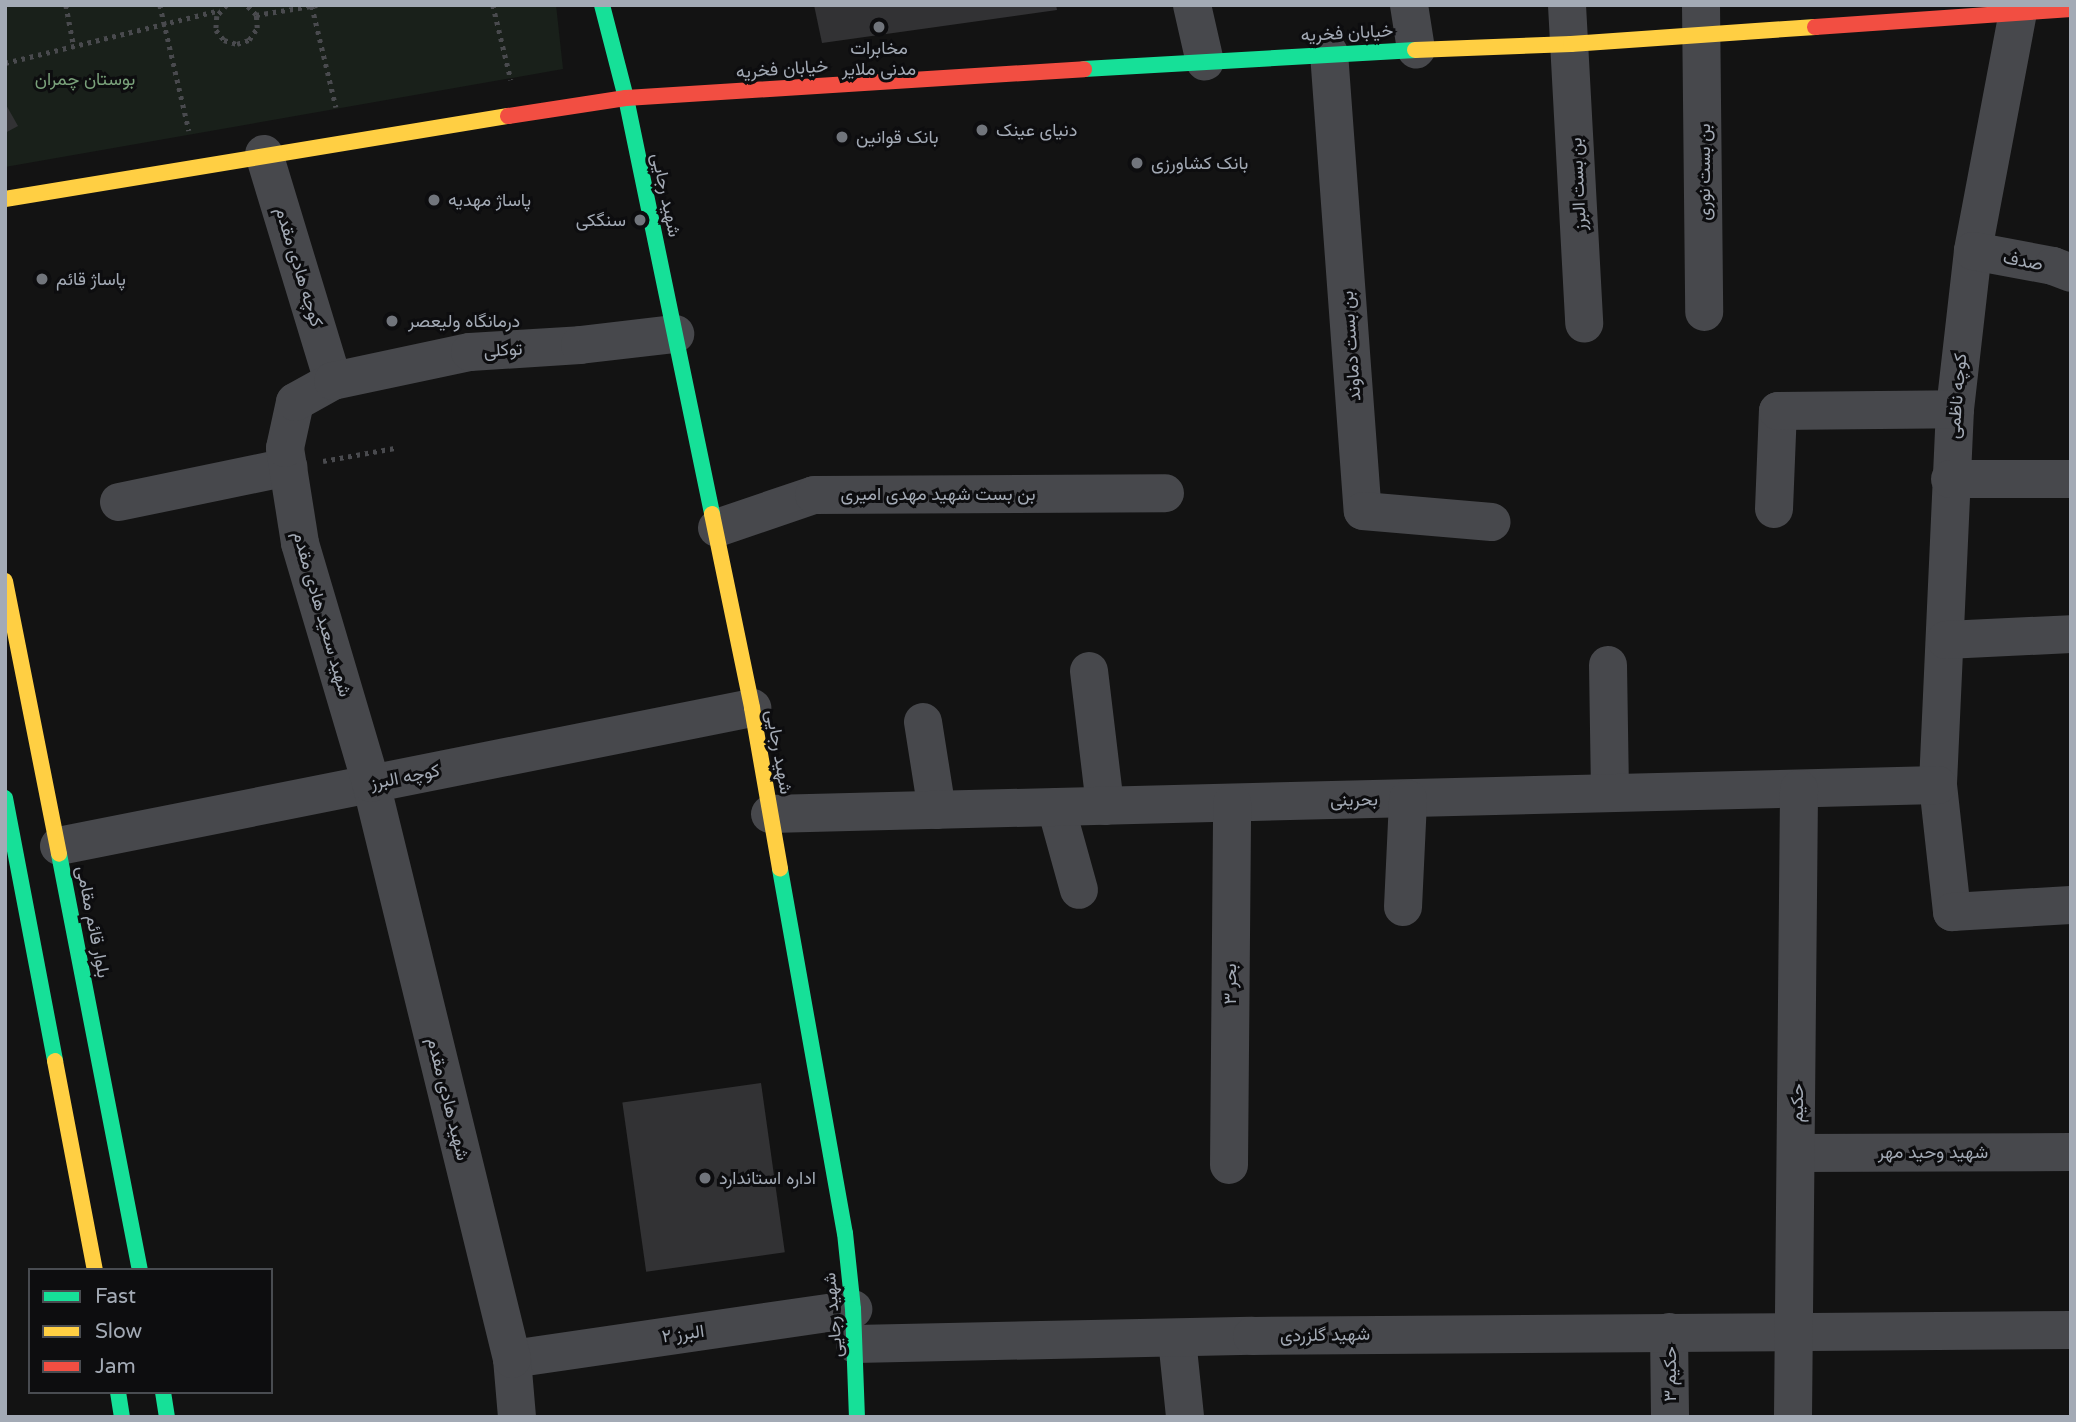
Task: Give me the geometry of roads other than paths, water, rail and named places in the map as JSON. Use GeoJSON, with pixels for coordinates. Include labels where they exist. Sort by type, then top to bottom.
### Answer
{"type":"FeatureCollection","features":[{"type":"Feature","properties":{"kind":"main road","name":"شهید رجایی"},"geometry":{"type":"LineString","coordinates":[[602,5],[626,98],[717,528],[752,708],[845,1233],[854,1327],[857,1417]]}},
{"type":"Feature","properties":{"kind":"main road","name":"خیابان فخریه"},"geometry":{"type":"LineString","coordinates":[[5,199],[264,154],[626,98],[1329,53],[1571,44],[1702,19],[2071,9]]}},
{"type":"Feature","properties":{"kind":"main road","name":"بلوار قائم مقامی"},"geometry":{"type":"LineString","coordinates":[[5,581],[140,1268]]}},
{"type":"Feature","properties":{"kind":"main road"},"geometry":{"type":"LineString","coordinates":[[5,798],[15,905],[95,1268]]}},
{"type":"Feature","properties":{"kind":"main road"},"geometry":{"type":"LineString","coordinates":[[118,1394],[121,1417]]}},
{"type":"Feature","properties":{"kind":"main road"},"geometry":{"type":"LineString","coordinates":[[163,1394],[167,1417]]}},
{"type":"Feature","properties":{"kind":"street"},"geometry":{"type":"LineString","coordinates":[[1192,5],[1205,62]]}},
{"type":"Feature","properties":{"kind":"street"},"geometry":{"type":"LineString","coordinates":[[1409,5],[1416,49]]}},
{"type":"Feature","properties":{"kind":"street","name":"بن بست البرز"},"geometry":{"type":"LineString","coordinates":[[1567,5],[1584,324]]}},
{"type":"Feature","properties":{"kind":"street","name":"کوچه ناظمی"},"geometry":{"type":"LineString","coordinates":[[2018,12],[1973,251],[1955,409],[1938,785],[1952,912],[2071,905]]}},
{"type":"Feature","properties":{"kind":"street","name":"بن بست نوری"},"geometry":{"type":"LineString","coordinates":[[1702,19],[1704,312]]}},
{"type":"Feature","properties":{"kind":"street","name":"بن بست دماوند"},"geometry":{"type":"LineString","coordinates":[[1329,53],[1363,511],[1492,522]]}},
{"type":"Feature","properties":{"kind":"street","name":"کوچه هادی مقدم"},"geometry":{"type":"LineString","coordinates":[[264,154],[333,381]]}},
{"type":"Feature","properties":{"kind":"street","name":"صدف"},"geometry":{"type":"LineString","coordinates":[[1973,251],[2053,266],[2071,273]]}},
{"type":"Feature","properties":{"kind":"street","name":"توکلی"},"geometry":{"type":"LineString","coordinates":[[333,381],[470,352],[580,345],[676,334]]}},
{"type":"Feature","properties":{"kind":"street","name":"شهید سعید هادی مقدم"},"geometry":{"type":"LineString","coordinates":[[333,381],[295,402],[285,448],[300,544],[372,783]]}},
{"type":"Feature","properties":{"kind":"street"},"geometry":{"type":"LineString","coordinates":[[1774,509],[1778,411],[1955,409]]}},
{"type":"Feature","properties":{"kind":"street"},"geometry":{"type":"LineString","coordinates":[[119,502],[288,467]]}},
{"type":"Feature","properties":{"kind":"street"},"geometry":{"type":"LineString","coordinates":[[1950,479],[2071,479]]}},
{"type":"Feature","properties":{"kind":"street","name":"بن بست شهید مهدی امیری"},"geometry":{"type":"LineString","coordinates":[[717,528],[814,495],[1165,493]]}},
{"type":"Feature","properties":{"kind":"street"},"geometry":{"type":"LineString","coordinates":[[1946,640],[2071,634]]}},
{"type":"Feature","properties":{"kind":"street"},"geometry":{"type":"LineString","coordinates":[[1608,665],[1610,793]]}},
{"type":"Feature","properties":{"kind":"street"},"geometry":{"type":"LineString","coordinates":[[1089,671],[1105,806]]}},
{"type":"Feature","properties":{"kind":"street","name":"کوچه البرز"},"geometry":{"type":"LineString","coordinates":[[59,846],[752,708]]}},
{"type":"Feature","properties":{"kind":"street"},"geometry":{"type":"LineString","coordinates":[[923,722],[937,810]]}},
{"type":"Feature","properties":{"kind":"street","name":"شهید هادی مقدم"},"geometry":{"type":"LineString","coordinates":[[372,783],[512,1359],[517,1417]]}},
{"type":"Feature","properties":{"kind":"street","name":"بحرینی"},"geometry":{"type":"LineString","coordinates":[[770,814],[1938,785]]}},
{"type":"Feature","properties":{"kind":"street","name":"حکیم"},"geometry":{"type":"LineString","coordinates":[[1793,1417],[1799,789]]}},
{"type":"Feature","properties":{"kind":"street"},"geometry":{"type":"LineString","coordinates":[[1404,907],[1408,799]]}},
{"type":"Feature","properties":{"kind":"street","name":"بحر ۳"},"geometry":{"type":"LineString","coordinates":[[1229,1165],[1232,803]]}},
{"type":"Feature","properties":{"kind":"street"},"geometry":{"type":"LineString","coordinates":[[1056,807],[1079,890]]}},
{"type":"Feature","properties":{"kind":"street","name":"شهید وحید مهر"},"geometry":{"type":"LineString","coordinates":[[1796,1153],[2071,1152]]}},
{"type":"Feature","properties":{"kind":"street","name":"البرز ۲"},"geometry":{"type":"LineString","coordinates":[[512,1359],[854,1327]]}},
{"type":"Feature","properties":{"kind":"street","name":"شهید گلزردی"},"geometry":{"type":"LineString","coordinates":[[854,1327],[1178,1339],[2071,1330]]}},
{"type":"Feature","properties":{"kind":"street","name":"حکیم ۳"},"geometry":{"type":"LineString","coordinates":[[1669,1332],[1670,1417]]}},
{"type":"Feature","properties":{"kind":"street"},"geometry":{"type":"LineString","coordinates":[[1178,1339],[1185,1417]]}},
{"type":"Feature","properties":{"kind":"place","name":"مخابرات مدنی ملایر"},"geometry":{"type":"Point","coordinates":[879,27]}},
{"type":"Feature","properties":{"kind":"place","name":"دنیای عینک"},"geometry":{"type":"Point","coordinates":[982,130]}},
{"type":"Feature","properties":{"kind":"place","name":"بانک قوانین"},"geometry":{"type":"Point","coordinates":[842,137]}},
{"type":"Feature","properties":{"kind":"place","name":"بانک کشاورزی"},"geometry":{"type":"Point","coordinates":[1137,163]}},
{"type":"Feature","properties":{"kind":"place","name":"پاساژ مهدیه"},"geometry":{"type":"Point","coordinates":[434,200]}},
{"type":"Feature","properties":{"kind":"place","name":"سنگکی"},"geometry":{"type":"Point","coordinates":[640,220]}},
{"type":"Feature","properties":{"kind":"place","name":"پاساژ قائم"},"geometry":{"type":"Point","coordinates":[42,279]}},
{"type":"Feature","properties":{"kind":"place","name":"درمانگاه ولیعصر"},"geometry":{"type":"Point","coordinates":[392,321]}},
{"type":"Feature","properties":{"kind":"place","name":"اداره استاندارد"},"geometry":{"type":"Point","coordinates":[705,1178]}},
{"type":"Feature","properties":{"kind":"park label","name":"بوستان چمران"},"geometry":{"type":"Point","coordinates":[85,79]}}]}
